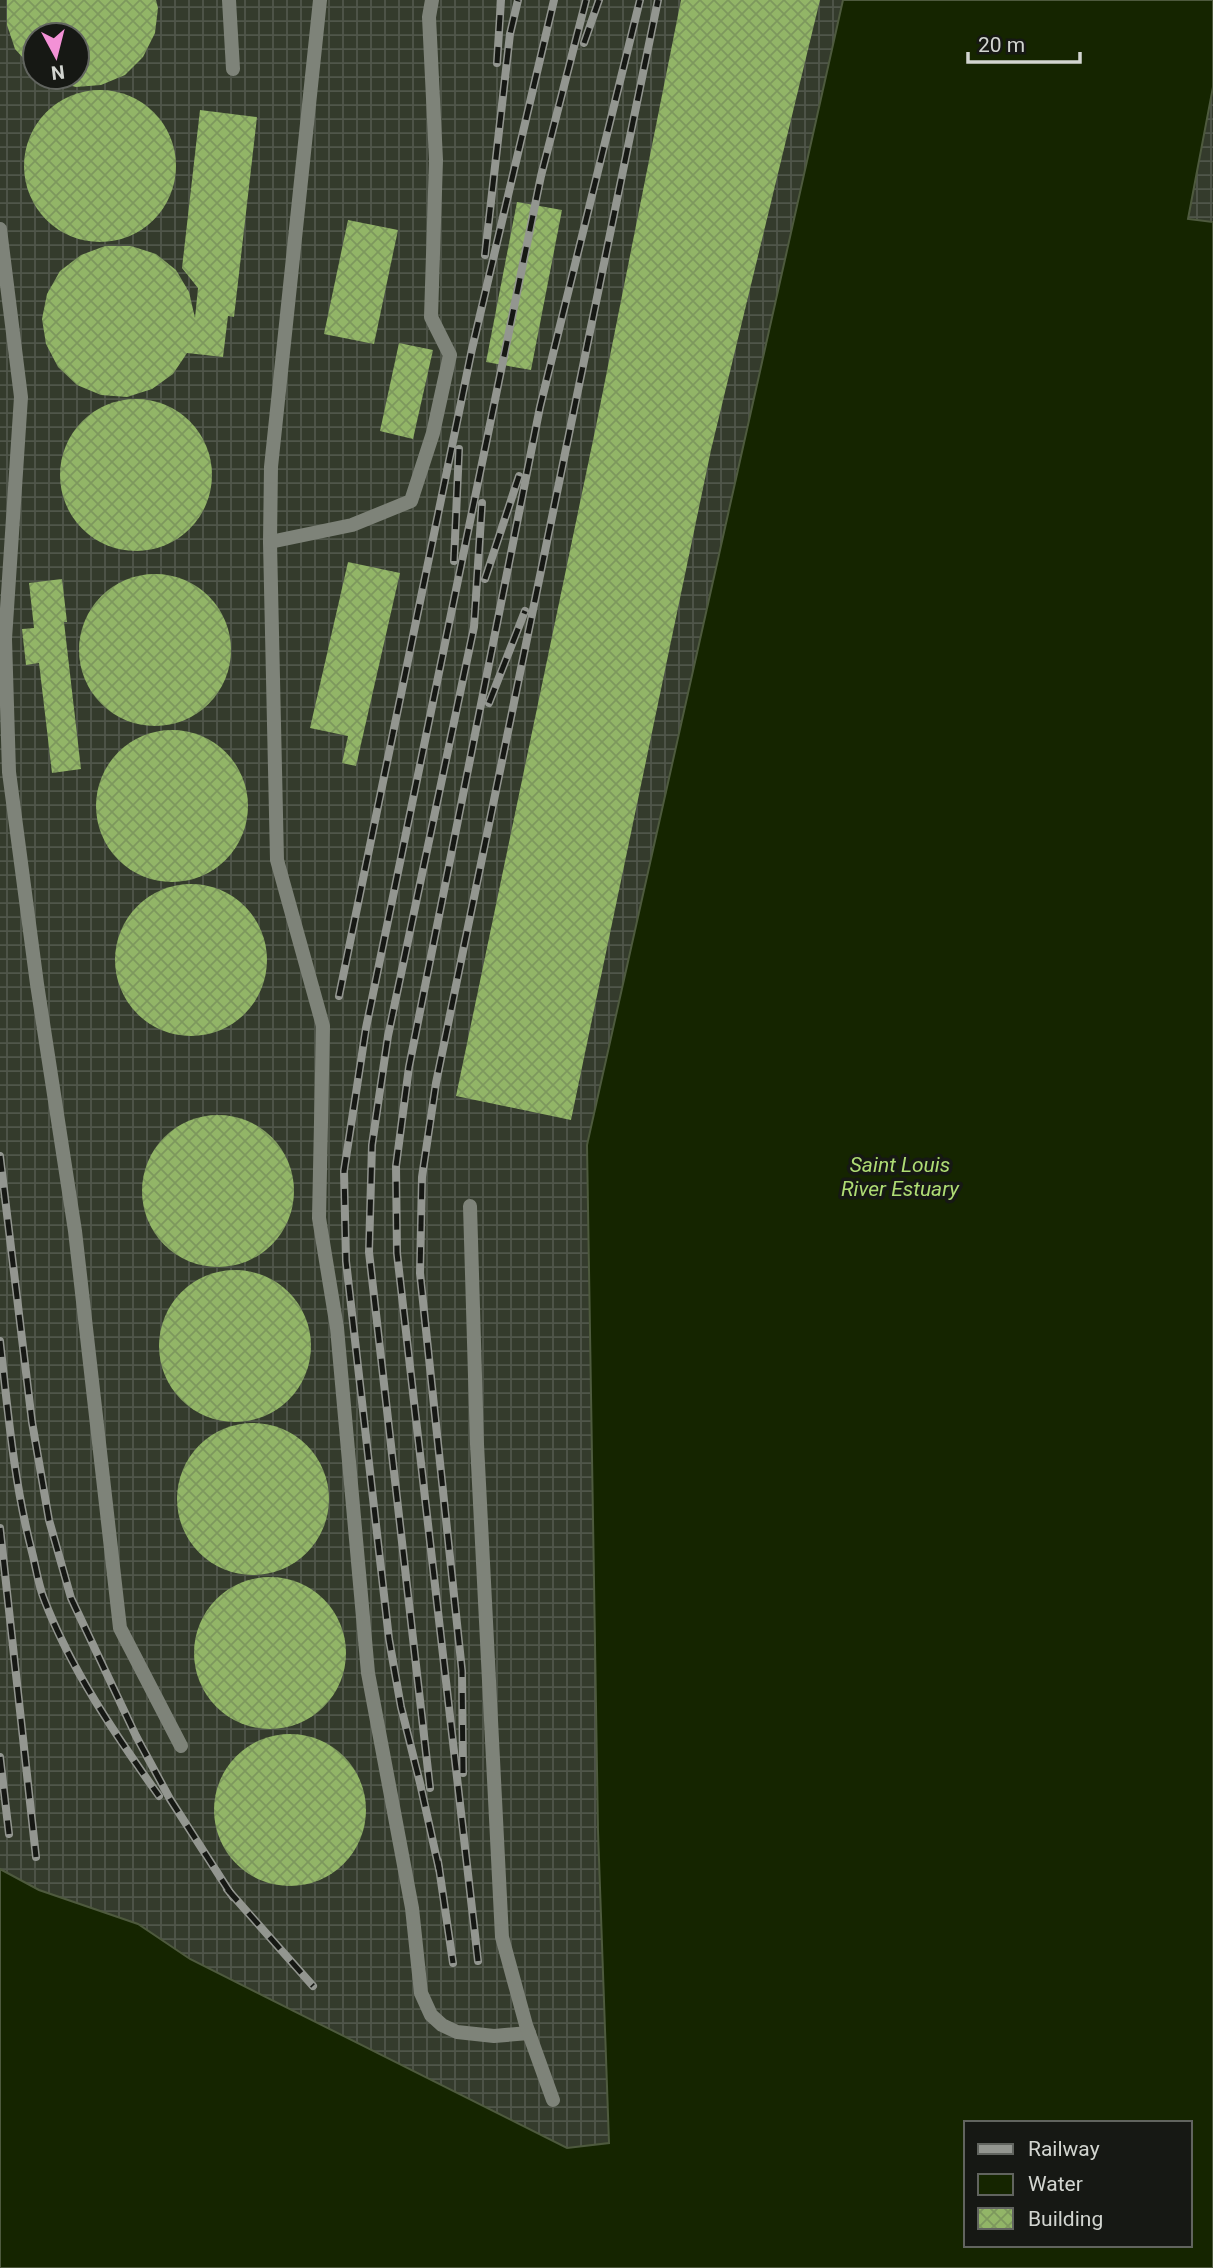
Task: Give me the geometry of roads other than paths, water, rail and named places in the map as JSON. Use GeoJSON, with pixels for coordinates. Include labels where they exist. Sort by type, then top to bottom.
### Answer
{"type":"FeatureCollection","features":[{"type":"Feature","properties":{"kind":"lane"},"geometry":{"type":"LineString","coordinates":[[229,0],[233,69]]}},
{"type":"Feature","properties":{"kind":"lane"},"geometry":{"type":"LineString","coordinates":[[320,0],[271,467],[270,542],[277,860],[323,1026],[319,1218],[337,1328],[368,1673],[412,1908],[421,1993],[431,2015],[442,2025],[457,2032],[485,2036],[529,2034]]}},
{"type":"Feature","properties":{"kind":"lane"},"geometry":{"type":"LineString","coordinates":[[270,542],[352,525],[411,501],[433,433],[450,355],[431,317],[436,160],[429,17],[432,0]]}},
{"type":"Feature","properties":{"kind":"lane"},"geometry":{"type":"LineString","coordinates":[[0,229],[21,397],[5,639],[9,772],[37,984],[75,1231],[120,1628],[181,1746]]}},
{"type":"Feature","properties":{"kind":"lane"},"geometry":{"type":"LineString","coordinates":[[470,1206],[477,1444],[500,1924],[505,1952],[529,2034],[553,2100]]}},
{"type":"Feature","properties":{"kind":"water","name":"Saint Louis River Estuary"},"geometry":{"type":"Polygon","coordinates":[[[843,0],[1213,0],[1213,87],[1188,219],[1213,222],[1213,2268],[0,2268],[0,1869],[39,1890],[138,1924],[190,1959],[567,2148],[609,2143],[598,1831],[587,1145],[843,0]]]}},
{"type":"Feature","properties":{"kind":"railway"},"geometry":{"type":"LineString","coordinates":[[497,63],[501,0]]}},
{"type":"Feature","properties":{"kind":"railway"},"geometry":{"type":"LineString","coordinates":[[485,255],[510,34],[518,0]]}},
{"type":"Feature","properties":{"kind":"railway"},"geometry":{"type":"LineString","coordinates":[[339,996],[472,349],[554,0]]}},
{"type":"Feature","properties":{"kind":"railway"},"geometry":{"type":"LineString","coordinates":[[439,1869],[401,1707],[389,1639],[346,1261],[344,1171],[366,1028],[541,176],[586,0]]}},
{"type":"Feature","properties":{"kind":"railway"},"geometry":{"type":"LineString","coordinates":[[584,43],[599,0]]}},
{"type":"Feature","properties":{"kind":"railway"},"geometry":{"type":"LineString","coordinates":[[478,1961],[397,1253],[396,1166],[409,1067],[540,407],[640,0]]}},
{"type":"Feature","properties":{"kind":"railway"},"geometry":{"type":"LineString","coordinates":[[463,1773],[462,1671],[420,1273],[422,1177],[436,1083],[658,0]]}},
{"type":"Feature","properties":{"kind":"railway"},"geometry":{"type":"LineString","coordinates":[[454,561],[459,449]]}},
{"type":"Feature","properties":{"kind":"railway"},"geometry":{"type":"LineString","coordinates":[[485,579],[519,476]]}},
{"type":"Feature","properties":{"kind":"railway"},"geometry":{"type":"LineString","coordinates":[[430,1788],[369,1252],[372,1145],[388,1036],[474,627],[482,503]]}},
{"type":"Feature","properties":{"kind":"railway"},"geometry":{"type":"LineString","coordinates":[[489,703],[525,611]]}},
{"type":"Feature","properties":{"kind":"railway"},"geometry":{"type":"LineString","coordinates":[[0,1156],[32,1422],[49,1520],[71,1598],[136,1736],[170,1799],[233,1897]]}},
{"type":"Feature","properties":{"kind":"railway"},"geometry":{"type":"LineString","coordinates":[[0,1341],[16,1474],[42,1593],[81,1676],[110,1725],[159,1796]]}},
{"type":"Feature","properties":{"kind":"railway"},"geometry":{"type":"LineString","coordinates":[[0,1528],[36,1857]]}},
{"type":"Feature","properties":{"kind":"railway"},"geometry":{"type":"LineString","coordinates":[[0,1757],[9,1834]]}},
{"type":"Feature","properties":{"kind":"railway"},"geometry":{"type":"LineString","coordinates":[[438,1861],[453,1963]]}},
{"type":"Feature","properties":{"kind":"railway"},"geometry":{"type":"LineString","coordinates":[[227,1889],[313,1986]]}}]}
